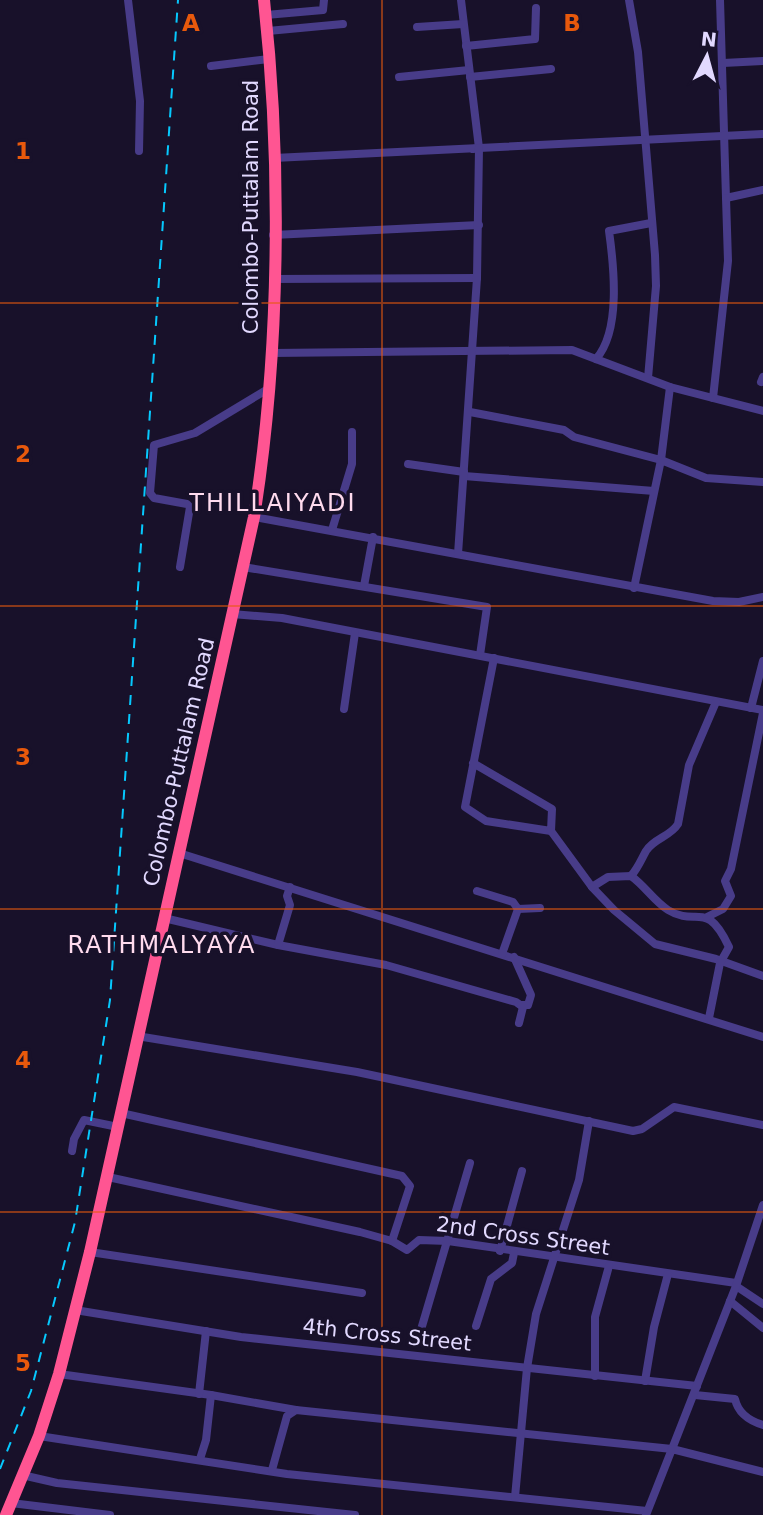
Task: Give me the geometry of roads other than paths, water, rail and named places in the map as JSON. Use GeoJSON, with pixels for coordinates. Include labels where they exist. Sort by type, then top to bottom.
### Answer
{"type":"FeatureCollection","features":[{"type":"Feature","properties":{"kind":"highway","name":"Colombo-Puttalam Road"},"geometry":{"type":"LineString","coordinates":[[8,1509],[39,1436],[59,1374],[90,1252],[254,517],[266,437],[273,279],[274,158],[264,0]]}},
{"type":"Feature","properties":{"kind":"street"},"geometry":{"type":"LineString","coordinates":[[128,0],[140,101],[139,151]]}},
{"type":"Feature","properties":{"kind":"street"},"geometry":{"type":"LineString","coordinates":[[266,15],[323,10],[324,0]]}},
{"type":"Feature","properties":{"kind":"street"},"geometry":{"type":"LineString","coordinates":[[458,554],[470,412],[479,225],[479,148],[461,0]]}},
{"type":"Feature","properties":{"kind":"street"},"geometry":{"type":"LineString","coordinates":[[629,0],[638,52],[656,286],[648,378]]}},
{"type":"Feature","properties":{"kind":"street"},"geometry":{"type":"LineString","coordinates":[[713,398],[728,261],[720,0]]}},
{"type":"Feature","properties":{"kind":"street"},"geometry":{"type":"LineString","coordinates":[[466,46],[535,39],[536,8]]}},
{"type":"Feature","properties":{"kind":"street"},"geometry":{"type":"LineString","coordinates":[[268,30],[343,24]]}},
{"type":"Feature","properties":{"kind":"street"},"geometry":{"type":"LineString","coordinates":[[417,27],[463,24]]}},
{"type":"Feature","properties":{"kind":"street"},"geometry":{"type":"LineString","coordinates":[[211,66],[269,59]]}},
{"type":"Feature","properties":{"kind":"street"},"geometry":{"type":"LineString","coordinates":[[723,63],[763,61]]}},
{"type":"Feature","properties":{"kind":"street"},"geometry":{"type":"LineString","coordinates":[[399,77],[551,69]]}},
{"type":"Feature","properties":{"kind":"street"},"geometry":{"type":"LineString","coordinates":[[274,158],[763,134]]}},
{"type":"Feature","properties":{"kind":"street"},"geometry":{"type":"LineString","coordinates":[[370,153],[479,148]]}},
{"type":"Feature","properties":{"kind":"street"},"geometry":{"type":"LineString","coordinates":[[726,198],[763,190]]}},
{"type":"Feature","properties":{"kind":"street"},"geometry":{"type":"LineString","coordinates":[[596,359],[606,349],[611,317],[613,271],[609,231],[651,223]]}},
{"type":"Feature","properties":{"kind":"street"},"geometry":{"type":"LineString","coordinates":[[273,235],[479,225]]}},
{"type":"Feature","properties":{"kind":"street"},"geometry":{"type":"LineString","coordinates":[[273,279],[477,278]]}},
{"type":"Feature","properties":{"kind":"street"},"geometry":{"type":"LineString","coordinates":[[271,353],[572,350],[670,387],[763,411]]}},
{"type":"Feature","properties":{"kind":"street"},"geometry":{"type":"LineString","coordinates":[[634,588],[660,460],[670,387]]}},
{"type":"Feature","properties":{"kind":"street"},"geometry":{"type":"LineString","coordinates":[[180,567],[190,507],[187,504],[154,498],[150,493],[154,445],[195,433],[268,389]]}},
{"type":"Feature","properties":{"kind":"street"},"geometry":{"type":"LineString","coordinates":[[470,412],[564,430],[574,438],[660,460],[706,478],[763,482]]}},
{"type":"Feature","properties":{"kind":"street"},"geometry":{"type":"LineString","coordinates":[[332,530],[352,464],[352,432]]}},
{"type":"Feature","properties":{"kind":"street"},"geometry":{"type":"LineString","coordinates":[[408,464],[464,474],[654,491]]}},
{"type":"Feature","properties":{"kind":"street"},"geometry":{"type":"LineString","coordinates":[[254,517],[713,601],[739,602],[763,597]]}},
{"type":"Feature","properties":{"kind":"street"},"geometry":{"type":"LineString","coordinates":[[364,586],[373,537]]}},
{"type":"Feature","properties":{"kind":"street"},"geometry":{"type":"LineString","coordinates":[[243,567],[487,607],[480,655]]}},
{"type":"Feature","properties":{"kind":"street"},"geometry":{"type":"LineString","coordinates":[[232,614],[282,618],[763,712],[752,780],[731,869],[725,881],[731,895],[723,909],[707,917],[674,913],[631,876],[608,877],[592,887]]}},
{"type":"Feature","properties":{"kind":"street"},"geometry":{"type":"LineString","coordinates":[[344,709],[355,633]]}},
{"type":"Feature","properties":{"kind":"street"},"geometry":{"type":"LineString","coordinates":[[494,658],[465,807],[486,821],[551,831]]}},
{"type":"Feature","properties":{"kind":"street"},"geometry":{"type":"LineString","coordinates":[[751,708],[761,678],[763,661]]}},
{"type":"Feature","properties":{"kind":"street"},"geometry":{"type":"LineString","coordinates":[[631,876],[643,862],[646,851],[657,840],[673,832],[678,824],[690,765],[716,702]]}},
{"type":"Feature","properties":{"kind":"street"},"geometry":{"type":"LineString","coordinates":[[473,764],[552,808],[551,831],[592,887],[614,910],[655,944],[763,976]]}},
{"type":"Feature","properties":{"kind":"street"},"geometry":{"type":"LineString","coordinates":[[179,853],[763,1037]]}},
{"type":"Feature","properties":{"kind":"street"},"geometry":{"type":"LineString","coordinates":[[278,945],[290,905],[287,896],[290,887]]}},
{"type":"Feature","properties":{"kind":"street"},"geometry":{"type":"LineString","coordinates":[[477,891],[513,902],[518,909]]}},
{"type":"Feature","properties":{"kind":"street"},"geometry":{"type":"LineString","coordinates":[[518,909],[540,908]]}},
{"type":"Feature","properties":{"kind":"street"},"geometry":{"type":"LineString","coordinates":[[502,954],[518,909]]}},
{"type":"Feature","properties":{"kind":"street"},"geometry":{"type":"LineString","coordinates":[[707,917],[722,932],[729,947],[720,963],[709,1018]]}},
{"type":"Feature","properties":{"kind":"street"},"geometry":{"type":"LineString","coordinates":[[164,918],[278,945],[386,965],[528,1005],[531,995],[514,957]]}},
{"type":"Feature","properties":{"kind":"street"},"geometry":{"type":"LineString","coordinates":[[519,1023],[521,1005]]}},
{"type":"Feature","properties":{"kind":"street"},"geometry":{"type":"LineString","coordinates":[[137,1036],[358,1072],[633,1131],[642,1129],[674,1107],[763,1125]]}},
{"type":"Feature","properties":{"kind":"street"},"geometry":{"type":"LineString","coordinates":[[121,1113],[402,1176],[410,1186],[392,1241]]}},
{"type":"Feature","properties":{"kind":"street"},"geometry":{"type":"LineString","coordinates":[[72,1151],[74,1139],[84,1120],[118,1127]]}},
{"type":"Feature","properties":{"kind":"street"},"geometry":{"type":"LineString","coordinates":[[515,1497],[527,1368],[536,1314],[579,1180],[589,1121]]}},
{"type":"Feature","properties":{"kind":"street"},"geometry":{"type":"LineString","coordinates":[[420,1333],[470,1163]]}},
{"type":"Feature","properties":{"kind":"street"},"geometry":{"type":"LineString","coordinates":[[500,1251],[522,1171]]}},
{"type":"Feature","properties":{"kind":"street","name":"2nd Cross Street"},"geometry":{"type":"LineString","coordinates":[[108,1177],[392,1241],[407,1250],[419,1240],[448,1241],[500,1251],[736,1284]]}},
{"type":"Feature","properties":{"kind":"street"},"geometry":{"type":"LineString","coordinates":[[39,1436],[272,1470],[646,1513],[730,1301],[763,1205]]}},
{"type":"Feature","properties":{"kind":"street"},"geometry":{"type":"LineString","coordinates":[[90,1252],[362,1293]]}},
{"type":"Feature","properties":{"kind":"street"},"geometry":{"type":"LineString","coordinates":[[476,1326],[491,1279],[512,1263],[514,1253]]}},
{"type":"Feature","properties":{"kind":"street"},"geometry":{"type":"LineString","coordinates":[[595,1376],[596,1317],[610,1266]]}},
{"type":"Feature","properties":{"kind":"street"},"geometry":{"type":"LineString","coordinates":[[645,1381],[654,1327],[668,1274]]}},
{"type":"Feature","properties":{"kind":"street"},"geometry":{"type":"LineString","coordinates":[[736,1284],[763,1304]]}},
{"type":"Feature","properties":{"kind":"street"},"geometry":{"type":"LineString","coordinates":[[730,1301],[763,1328]]}},
{"type":"Feature","properties":{"kind":"street","name":"4th Cross Street"},"geometry":{"type":"LineString","coordinates":[[75,1310],[206,1331],[645,1381],[735,1399],[737,1408],[752,1422],[763,1425]]}},
{"type":"Feature","properties":{"kind":"street"},"geometry":{"type":"LineString","coordinates":[[199,1394],[199,1366],[206,1331]]}},
{"type":"Feature","properties":{"kind":"street"},"geometry":{"type":"LineString","coordinates":[[59,1374],[296,1410],[672,1449],[763,1472]]}},
{"type":"Feature","properties":{"kind":"street"},"geometry":{"type":"LineString","coordinates":[[200,1459],[206,1440],[211,1395]]}},
{"type":"Feature","properties":{"kind":"street"},"geometry":{"type":"LineString","coordinates":[[272,1470],[287,1416],[296,1410]]}},
{"type":"Feature","properties":{"kind":"street"},"geometry":{"type":"LineString","coordinates":[[22,1475],[57,1483],[355,1515]]}},
{"type":"Feature","properties":{"kind":"street"},"geometry":{"type":"LineString","coordinates":[[8,1509],[110,1515]]}},
{"type":"Feature","properties":{"kind":"railway"},"geometry":{"type":"LineString","coordinates":[[0,1469],[31,1391],[75,1222],[110,1000],[178,0]]}},
{"type":"Feature","properties":{"kind":"district","name":"THILLAIYADI"},"geometry":{"type":"Point","coordinates":[273,503]}},
{"type":"Feature","properties":{"kind":"district","name":"RATHMALYAYA"},"geometry":{"type":"Point","coordinates":[162,945]}}]}
